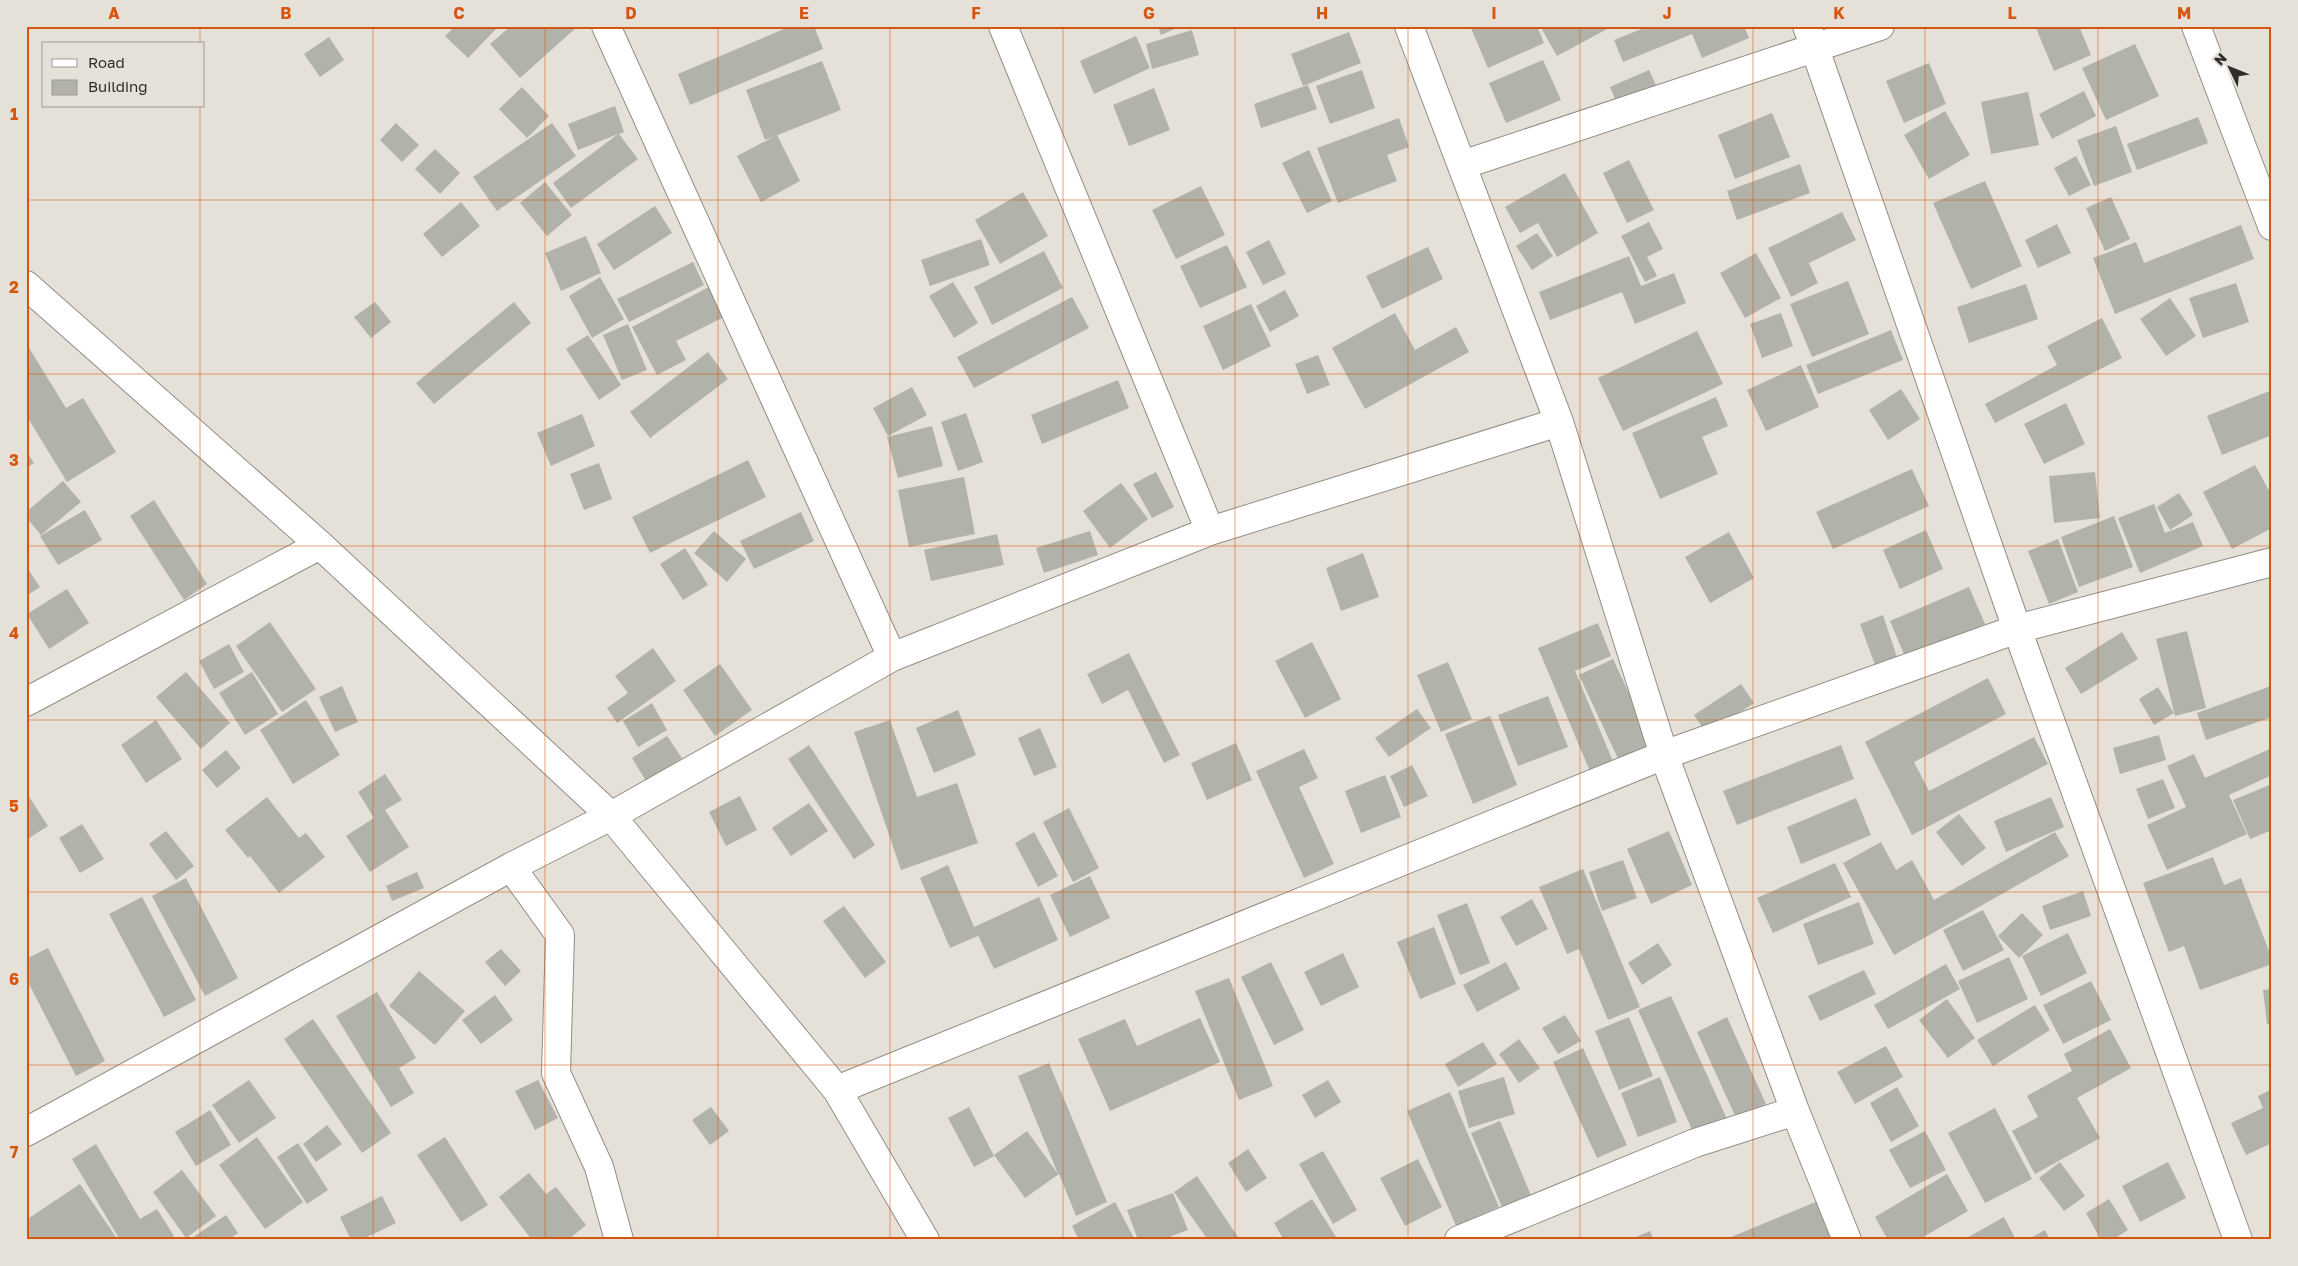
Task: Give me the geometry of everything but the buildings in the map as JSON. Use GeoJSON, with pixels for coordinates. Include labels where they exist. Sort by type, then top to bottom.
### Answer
{"type":"FeatureCollection","features":[{"type":"Feature","properties":{"kind":"street"},"geometry":{"type":"LineString","coordinates":[[606,26],[892,657]]}},
{"type":"Feature","properties":{"kind":"street"},"geometry":{"type":"LineString","coordinates":[[1003,26],[1210,532]]}},
{"type":"Feature","properties":{"kind":"street"},"geometry":{"type":"LineString","coordinates":[[1409,26],[1559,422],[1664,755],[1795,1111],[1847,1240]]}},
{"type":"Feature","properties":{"kind":"street"},"geometry":{"type":"LineString","coordinates":[[1462,165],[1812,37],[1880,26]]}},
{"type":"Feature","properties":{"kind":"street"},"geometry":{"type":"LineString","coordinates":[[2196,26],[2272,226]]}},
{"type":"Feature","properties":{"kind":"street"},"geometry":{"type":"LineString","coordinates":[[1812,37],[2017,629],[2238,1240]]}},
{"type":"Feature","properties":{"kind":"street"},"geometry":{"type":"LineString","coordinates":[[27,287],[320,544],[611,816],[837,1090],[925,1240]]}},
{"type":"Feature","properties":{"kind":"street"},"geometry":{"type":"LineString","coordinates":[[26,1132],[511,867],[611,816],[892,657],[1210,532],[1559,422]]}},
{"type":"Feature","properties":{"kind":"street"},"geometry":{"type":"LineString","coordinates":[[26,702],[320,544]]}},
{"type":"Feature","properties":{"kind":"street"},"geometry":{"type":"LineString","coordinates":[[837,1090],[1664,755],[2017,629],[2270,568]]}},
{"type":"Feature","properties":{"kind":"street"},"geometry":{"type":"LineString","coordinates":[[511,867],[560,935],[556,1073],[599,1167],[616,1238]]}},
{"type":"Feature","properties":{"kind":"street"},"geometry":{"type":"LineString","coordinates":[[1460,1240],[1695,1143],[1795,1111]]}}]}
